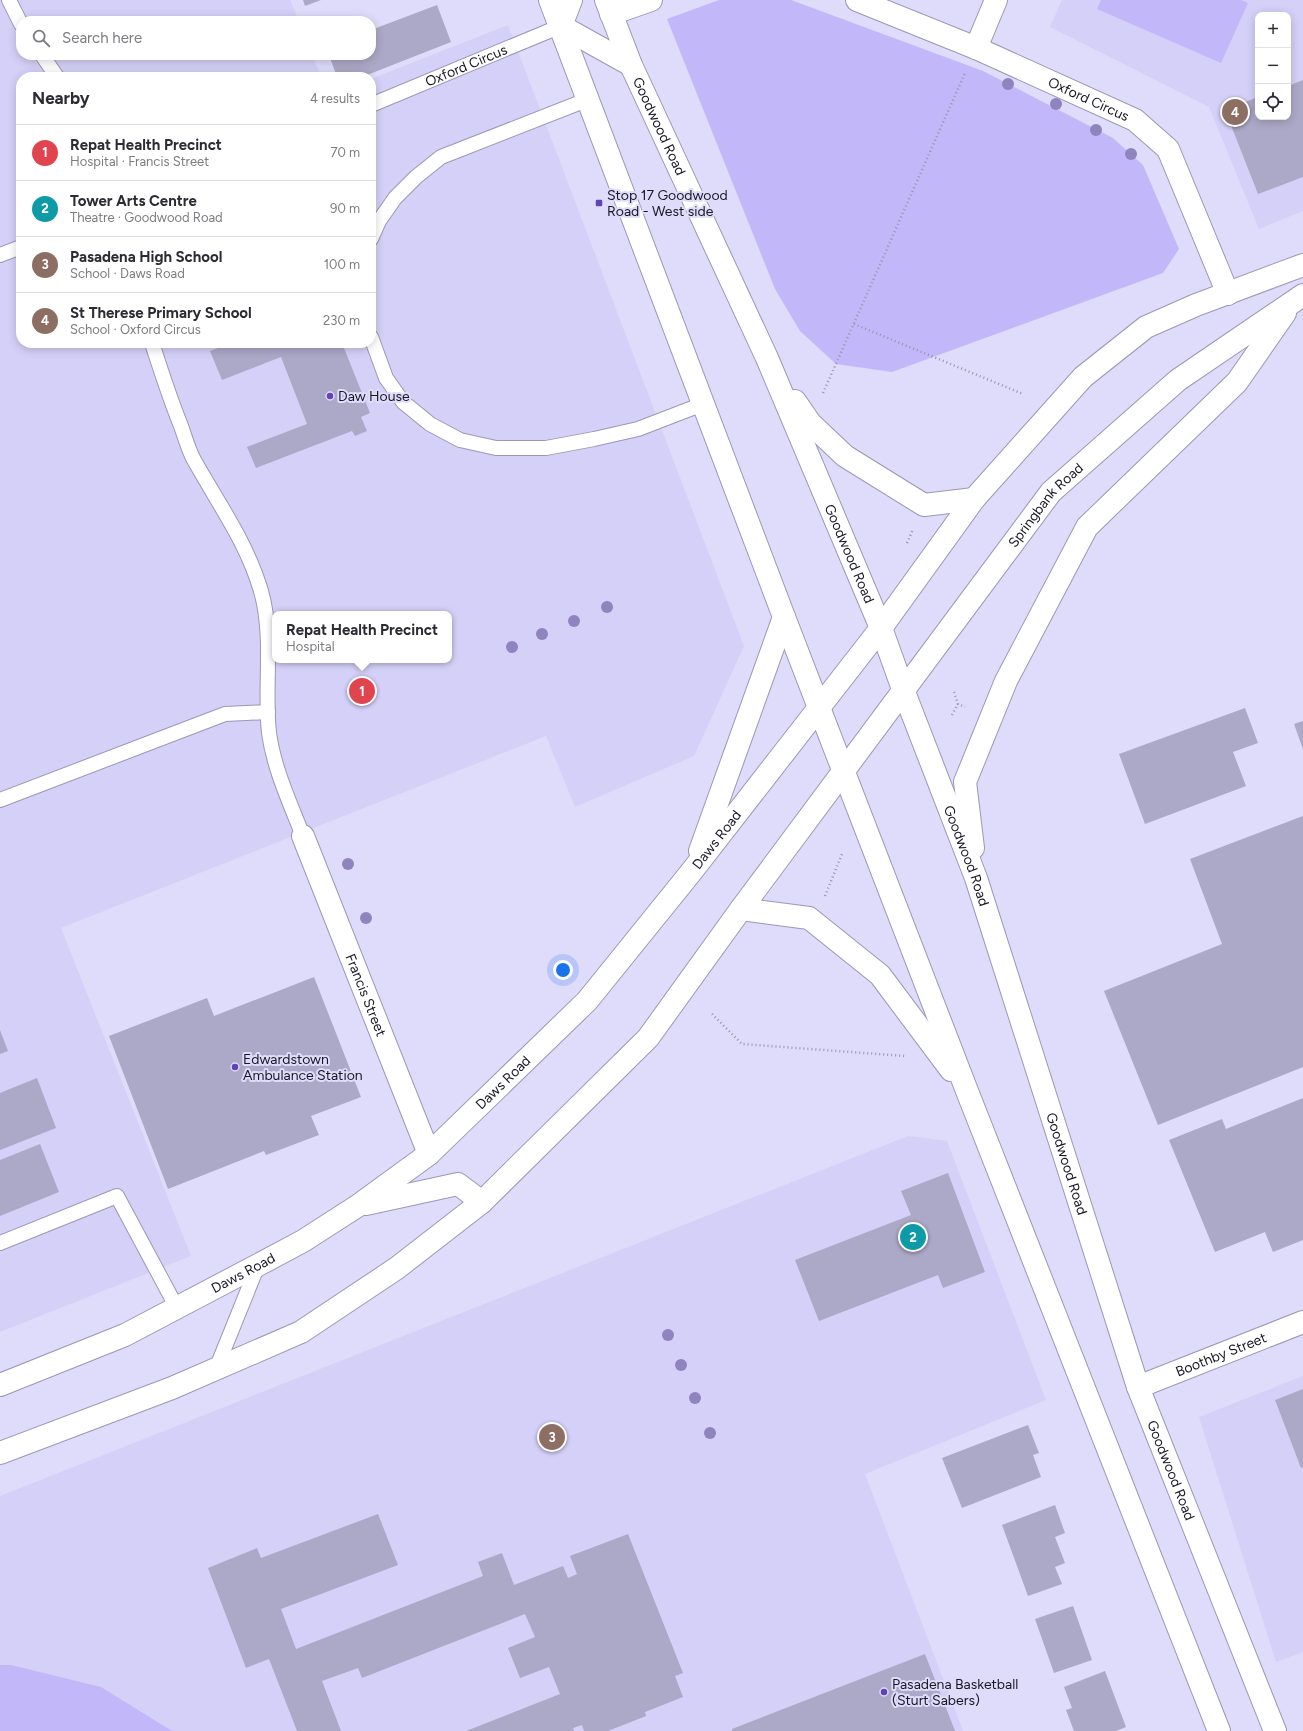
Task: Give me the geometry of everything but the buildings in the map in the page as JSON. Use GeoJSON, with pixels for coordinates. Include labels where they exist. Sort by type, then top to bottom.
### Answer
{"type":"FeatureCollection","features":[{"type":"Feature","properties":{"kind":"main road"},"geometry":{"type":"LineString","coordinates":[[550,0],[589,99],[784,617],[845,771],[967,1091],[1219,1731]]}},
{"type":"Feature","properties":{"kind":"main road"},"geometry":{"type":"LineString","coordinates":[[561,26],[571,0]]}},
{"type":"Feature","properties":{"kind":"main road"},"geometry":{"type":"LineString","coordinates":[[609,7],[651,0]]}},
{"type":"Feature","properties":{"kind":"main road","name":"Oxford Circus"},"geometry":{"type":"LineString","coordinates":[[857,0],[976,48],[1135,120],[1168,149],[1228,294]]}},
{"type":"Feature","properties":{"kind":"main road"},"geometry":{"type":"LineString","coordinates":[[976,48],[996,0]]}},
{"type":"Feature","properties":{"kind":"main road","name":"Goodwood Road"},"geometry":{"type":"LineString","coordinates":[[609,7],[631,65],[767,358],[881,628],[904,692],[976,878],[1138,1387],[1275,1731]]}},
{"type":"Feature","properties":{"kind":"main road"},"geometry":{"type":"LineString","coordinates":[[561,26],[631,65]]}},
{"type":"Feature","properties":{"kind":"main road"},"geometry":{"type":"LineString","coordinates":[[881,628],[974,499],[1083,377],[1146,327],[1196,305],[1303,265]]}},
{"type":"Feature","properties":{"kind":"main road"},"geometry":{"type":"LineString","coordinates":[[976,878],[965,782],[1006,681],[1087,527],[1237,382],[1298,299]]}},
{"type":"Feature","properties":{"kind":"main road","name":"Springbank Road"},"geometry":{"type":"LineString","coordinates":[[845,771],[1051,492],[1178,380],[1298,299]]}},
{"type":"Feature","properties":{"kind":"main road"},"geometry":{"type":"LineString","coordinates":[[767,358],[810,423],[845,456],[924,505],[974,499]]}},
{"type":"Feature","properties":{"kind":"main road"},"geometry":{"type":"LineString","coordinates":[[692,871],[784,617]]}},
{"type":"Feature","properties":{"kind":"main road","name":"Daws Road"},"geometry":{"type":"LineString","coordinates":[[0,1385],[125,1335],[303,1241],[359,1205],[428,1154],[587,1001],[692,871],[881,628]]}},
{"type":"Feature","properties":{"kind":"main road"},"geometry":{"type":"LineString","coordinates":[[0,1453],[172,1388],[301,1332],[397,1268],[482,1202],[648,1038],[740,908],[845,771]]}},
{"type":"Feature","properties":{"kind":"main road","name":"Francis Street"},"geometry":{"type":"LineString","coordinates":[[303,836],[428,1154]]}},
{"type":"Feature","properties":{"kind":"main road"},"geometry":{"type":"LineString","coordinates":[[740,908],[809,918],[880,975],[967,1091]]}},
{"type":"Feature","properties":{"kind":"main road"},"geometry":{"type":"LineString","coordinates":[[359,1205],[458,1184],[482,1202]]}},
{"type":"Feature","properties":{"kind":"main road","name":"Boothby Street"},"geometry":{"type":"LineString","coordinates":[[1138,1387],[1303,1322]]}},
{"type":"Feature","properties":{"kind":"main road"},"geometry":{"type":"LineString","coordinates":[[0,1449],[21,1445]]}},
{"type":"Feature","properties":{"kind":"lane"},"geometry":{"type":"LineString","coordinates":[[9,0],[17,16]]}},
{"type":"Feature","properties":{"kind":"lane","name":"Oxford Circus"},"geometry":{"type":"LineString","coordinates":[[376,103],[561,26]]}},
{"type":"Feature","properties":{"kind":"lane"},"geometry":{"type":"LineString","coordinates":[[45,60],[54,72]]}},
{"type":"Feature","properties":{"kind":"lane"},"geometry":{"type":"LineString","coordinates":[[376,228],[395,198],[416,177],[441,158],[589,99]]}},
{"type":"Feature","properties":{"kind":"lane"},"geometry":{"type":"LineString","coordinates":[[0,255],[16,249]]}},
{"type":"Feature","properties":{"kind":"lane"},"geometry":{"type":"LineString","coordinates":[[154,348],[168,392],[193,458],[232,524],[251,561],[262,593],[267,647],[268,712],[274,760],[303,836]]}},
{"type":"Feature","properties":{"kind":"lane"},"geometry":{"type":"LineString","coordinates":[[375,348],[386,378],[403,402],[430,424],[460,440],[496,448],[546,448],[594,439],[638,429],[704,404]]}},
{"type":"Feature","properties":{"kind":"lane"},"geometry":{"type":"LineString","coordinates":[[0,800],[225,714],[268,712]]}},
{"type":"Feature","properties":{"kind":"lane"},"geometry":{"type":"LineString","coordinates":[[0,1243],[117,1196],[177,1308]]}},
{"type":"Feature","properties":{"kind":"lane"},"geometry":{"type":"LineString","coordinates":[[216,1369],[258,1265]]}},
{"type":"Feature","properties":{"kind":"path"},"geometry":{"type":"LineString","coordinates":[[810,423],[976,48]]}},
{"type":"Feature","properties":{"kind":"path"},"geometry":{"type":"LineString","coordinates":[[854,324],[1023,394]]}},
{"type":"Feature","properties":{"kind":"path"},"geometry":{"type":"LineString","coordinates":[[904,549],[916,524]]}},
{"type":"Feature","properties":{"kind":"path"},"geometry":{"type":"LineString","coordinates":[[952,714],[958,704]]}},
{"type":"Feature","properties":{"kind":"path"},"geometry":{"type":"LineString","coordinates":[[823,900],[842,854]]}},
{"type":"Feature","properties":{"kind":"path"},"geometry":{"type":"LineString","coordinates":[[712,1014],[742,1044],[905,1056]]}},
{"type":"Feature","properties":{"kind":"shaded area"},"geometry":{"type":"Polygon","coordinates":[[[0,0],[290,0],[297,16],[16,16],[16,60],[314,60],[319,72],[16,72],[16,348],[376,348],[376,77],[508,25],[744,646],[694,756],[575,807],[546,736],[61,928],[191,1256],[0,1332],[0,0]]]}},
{"type":"Feature","properties":{"kind":"shaded area"},"geometry":{"type":"Polygon","coordinates":[[[719,0],[791,0],[983,71],[1113,138],[1143,165],[1179,249],[1163,273],[892,372],[836,364],[800,331],[775,289],[667,19],[719,0]]]}},
{"type":"Feature","properties":{"kind":"shaded area"},"geometry":{"type":"Polygon","coordinates":[[[1062,0],[1303,0],[1303,211],[1259,229],[1209,107],[1050,27],[1062,0]]]}},
{"type":"Feature","properties":{"kind":"shaded area"},"geometry":{"type":"Polygon","coordinates":[[[1101,0],[1241,0],[1248,3],[1221,63],[1097,9],[1101,0]]]}},
{"type":"Feature","properties":{"kind":"shaded area"},"geometry":{"type":"Polygon","coordinates":[[[908,1136],[947,1141],[1046,1400],[865,1474],[963,1731],[0,1731],[0,1496],[908,1136]]]}},
{"type":"Feature","properties":{"kind":"shaded area"},"geometry":{"type":"Polygon","coordinates":[[[1303,1376],[1303,1652],[1276,1662],[1199,1417],[1303,1376]]]}},
{"type":"Feature","properties":{"kind":"shaded area"},"geometry":{"type":"Polygon","coordinates":[[[0,1665],[11,1665],[101,1687],[172,1731],[0,1731],[0,1665]]]}},
{"type":"Feature","properties":{"kind":"place","name":"St Therese Primary School"},"geometry":{"type":"Point","coordinates":[1235,112]}},
{"type":"Feature","properties":{"kind":"place","name":"Stop 17 Goodwood Road - West side"},"geometry":{"type":"Point","coordinates":[599,203]}},
{"type":"Feature","properties":{"kind":"place","name":"Daw House"},"geometry":{"type":"Point","coordinates":[330,396]}},
{"type":"Feature","properties":{"kind":"place","name":"Repat Health Precinct"},"geometry":{"type":"Point","coordinates":[362,691]}},
{"type":"Feature","properties":{"kind":"place","name":"Edwardstown Ambulance Station"},"geometry":{"type":"Point","coordinates":[235,1067]}},
{"type":"Feature","properties":{"kind":"place","name":"Tower Arts Centre"},"geometry":{"type":"Point","coordinates":[913,1237]}},
{"type":"Feature","properties":{"kind":"place","name":"Pasadena High School"},"geometry":{"type":"Point","coordinates":[552,1437]}},
{"type":"Feature","properties":{"kind":"place","name":"Pasadena Basketball (Sturt Sabers)"},"geometry":{"type":"Point","coordinates":[884,1692]}}]}
